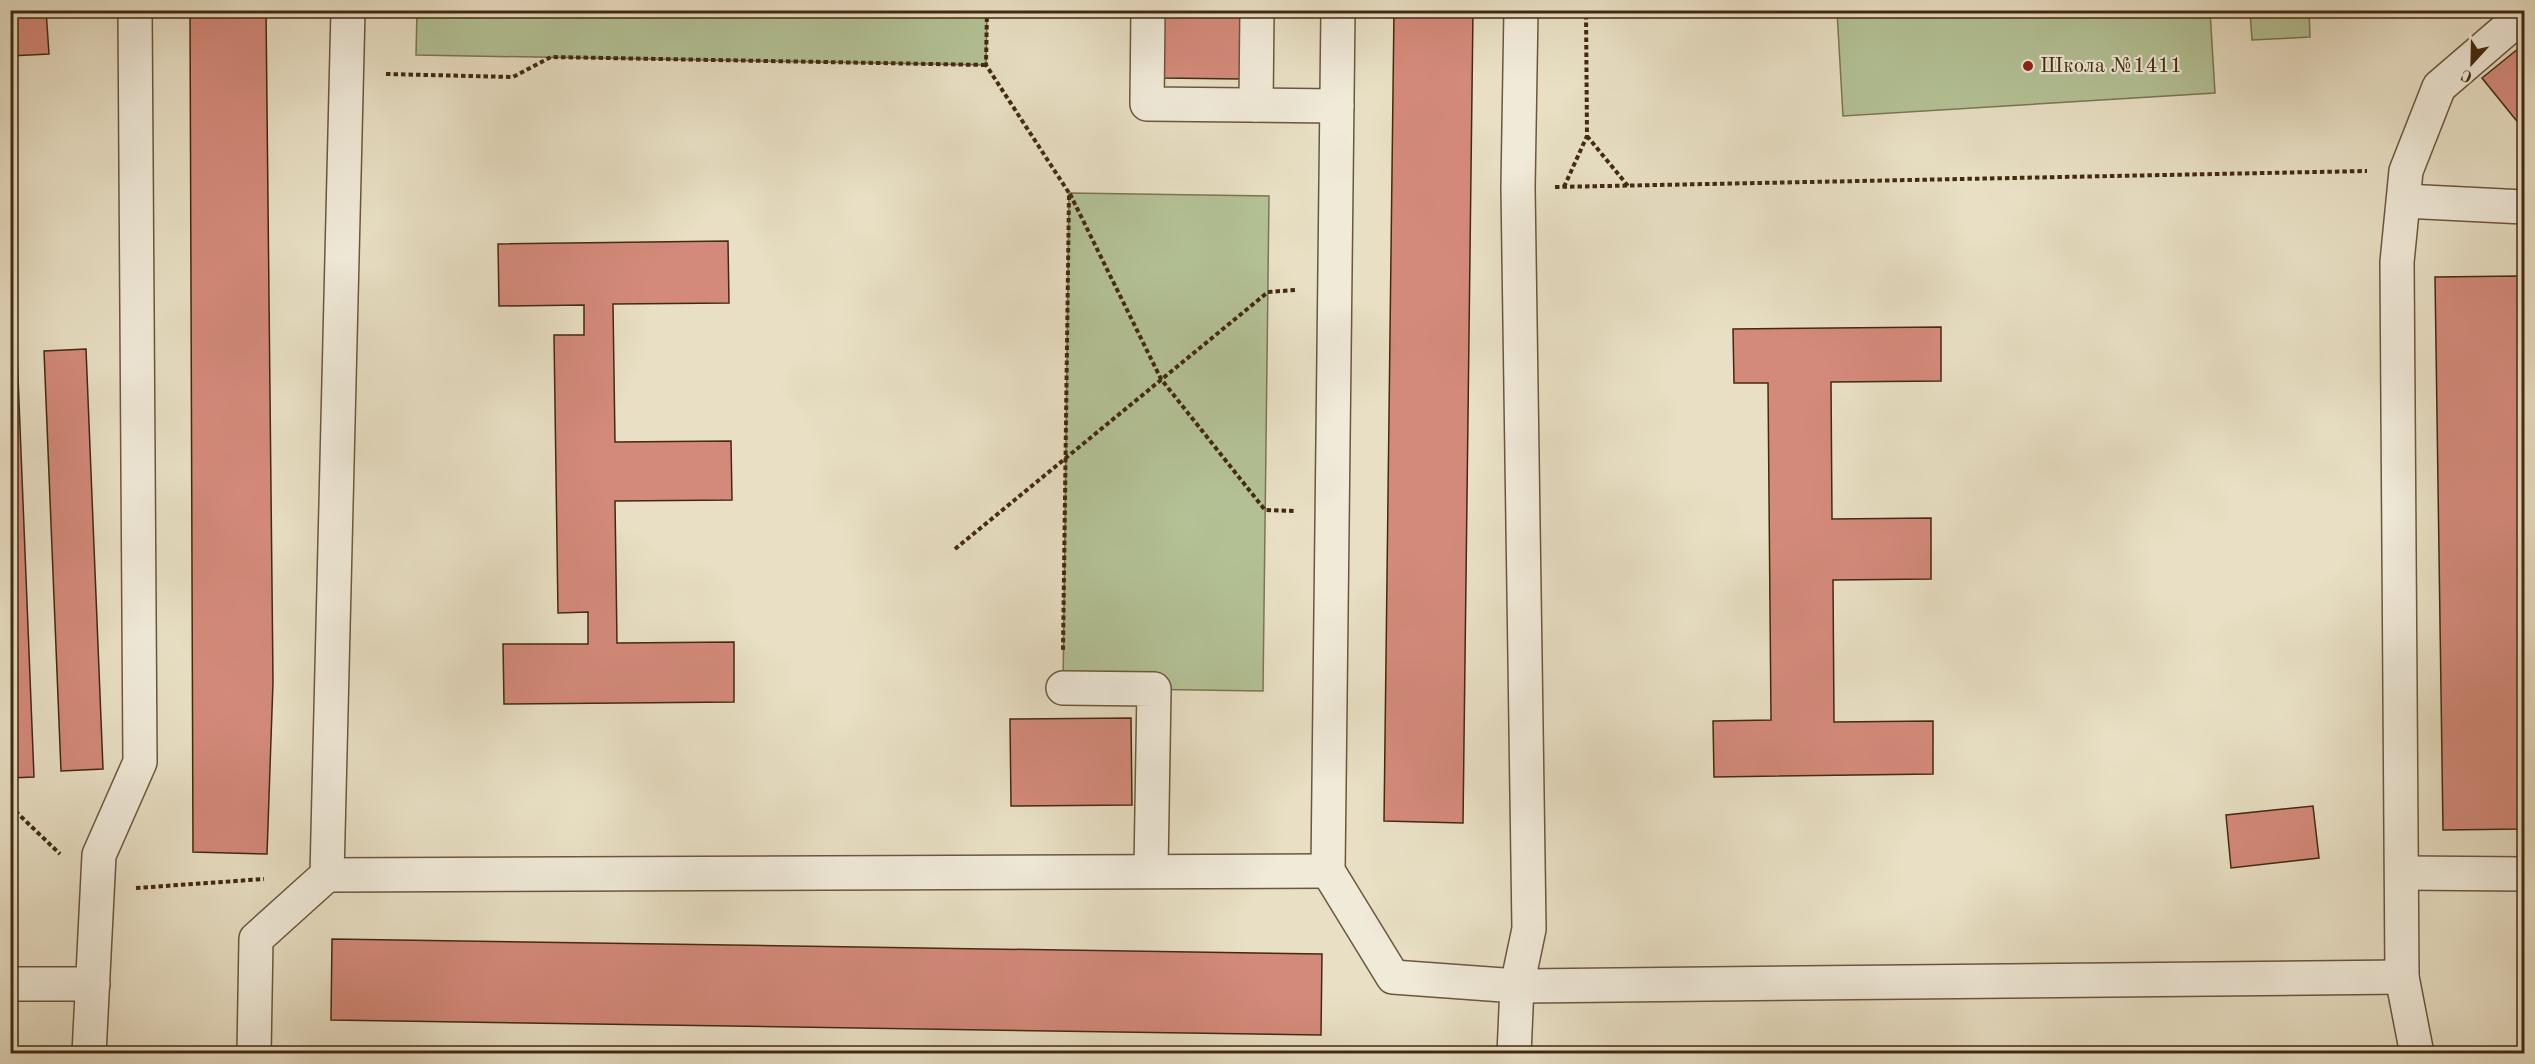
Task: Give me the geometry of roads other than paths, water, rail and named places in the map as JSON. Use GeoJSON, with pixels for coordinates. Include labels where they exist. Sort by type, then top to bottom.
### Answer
{"type":"FeatureCollection","features":[{"type":"Feature","properties":{"kind":"lane"},"geometry":{"type":"LineString","coordinates":[[89,1053],[99,855],[140,762],[135,10]]}},
{"type":"Feature","properties":{"kind":"lane"},"geometry":{"type":"LineString","coordinates":[[327,875],[348,10]]}},
{"type":"Feature","properties":{"kind":"lane"},"geometry":{"type":"LineString","coordinates":[[1148,10],[1147,104],[1337,106]]}},
{"type":"Feature","properties":{"kind":"lane"},"geometry":{"type":"LineString","coordinates":[[1256,105],[1257,10]]}},
{"type":"Feature","properties":{"kind":"lane"},"geometry":{"type":"LineString","coordinates":[[1338,10],[1328,871],[1393,977],[1517,986],[2402,977]]}},
{"type":"Feature","properties":{"kind":"lane"},"geometry":{"type":"LineString","coordinates":[[1514,1053],[1517,986],[1529,929],[1518,187],[1521,10]]}},
{"type":"Feature","properties":{"kind":"lane"},"geometry":{"type":"LineString","coordinates":[[2417,1053],[2402,977],[2397,262],[2405,186],[2439,87],[2524,14]]}},
{"type":"Feature","properties":{"kind":"lane"},"geometry":{"type":"LineString","coordinates":[[2405,186],[2524,207]]}},
{"type":"Feature","properties":{"kind":"lane"},"geometry":{"type":"LineString","coordinates":[[1063,688],[1154,689],[1151,870]]}},
{"type":"Feature","properties":{"kind":"lane"},"geometry":{"type":"LineString","coordinates":[[254,1053],[256,939],[327,875],[1328,871]]}},
{"type":"Feature","properties":{"kind":"lane"},"geometry":{"type":"LineString","coordinates":[[2403,873],[2524,874]]}},
{"type":"Feature","properties":{"kind":"lane"},"geometry":{"type":"LineString","coordinates":[[10,984],[93,984]]}},
{"type":"Feature","properties":{"kind":"place","name":"Школа №1411"},"geometry":{"type":"Point","coordinates":[2028,66]}}]}
